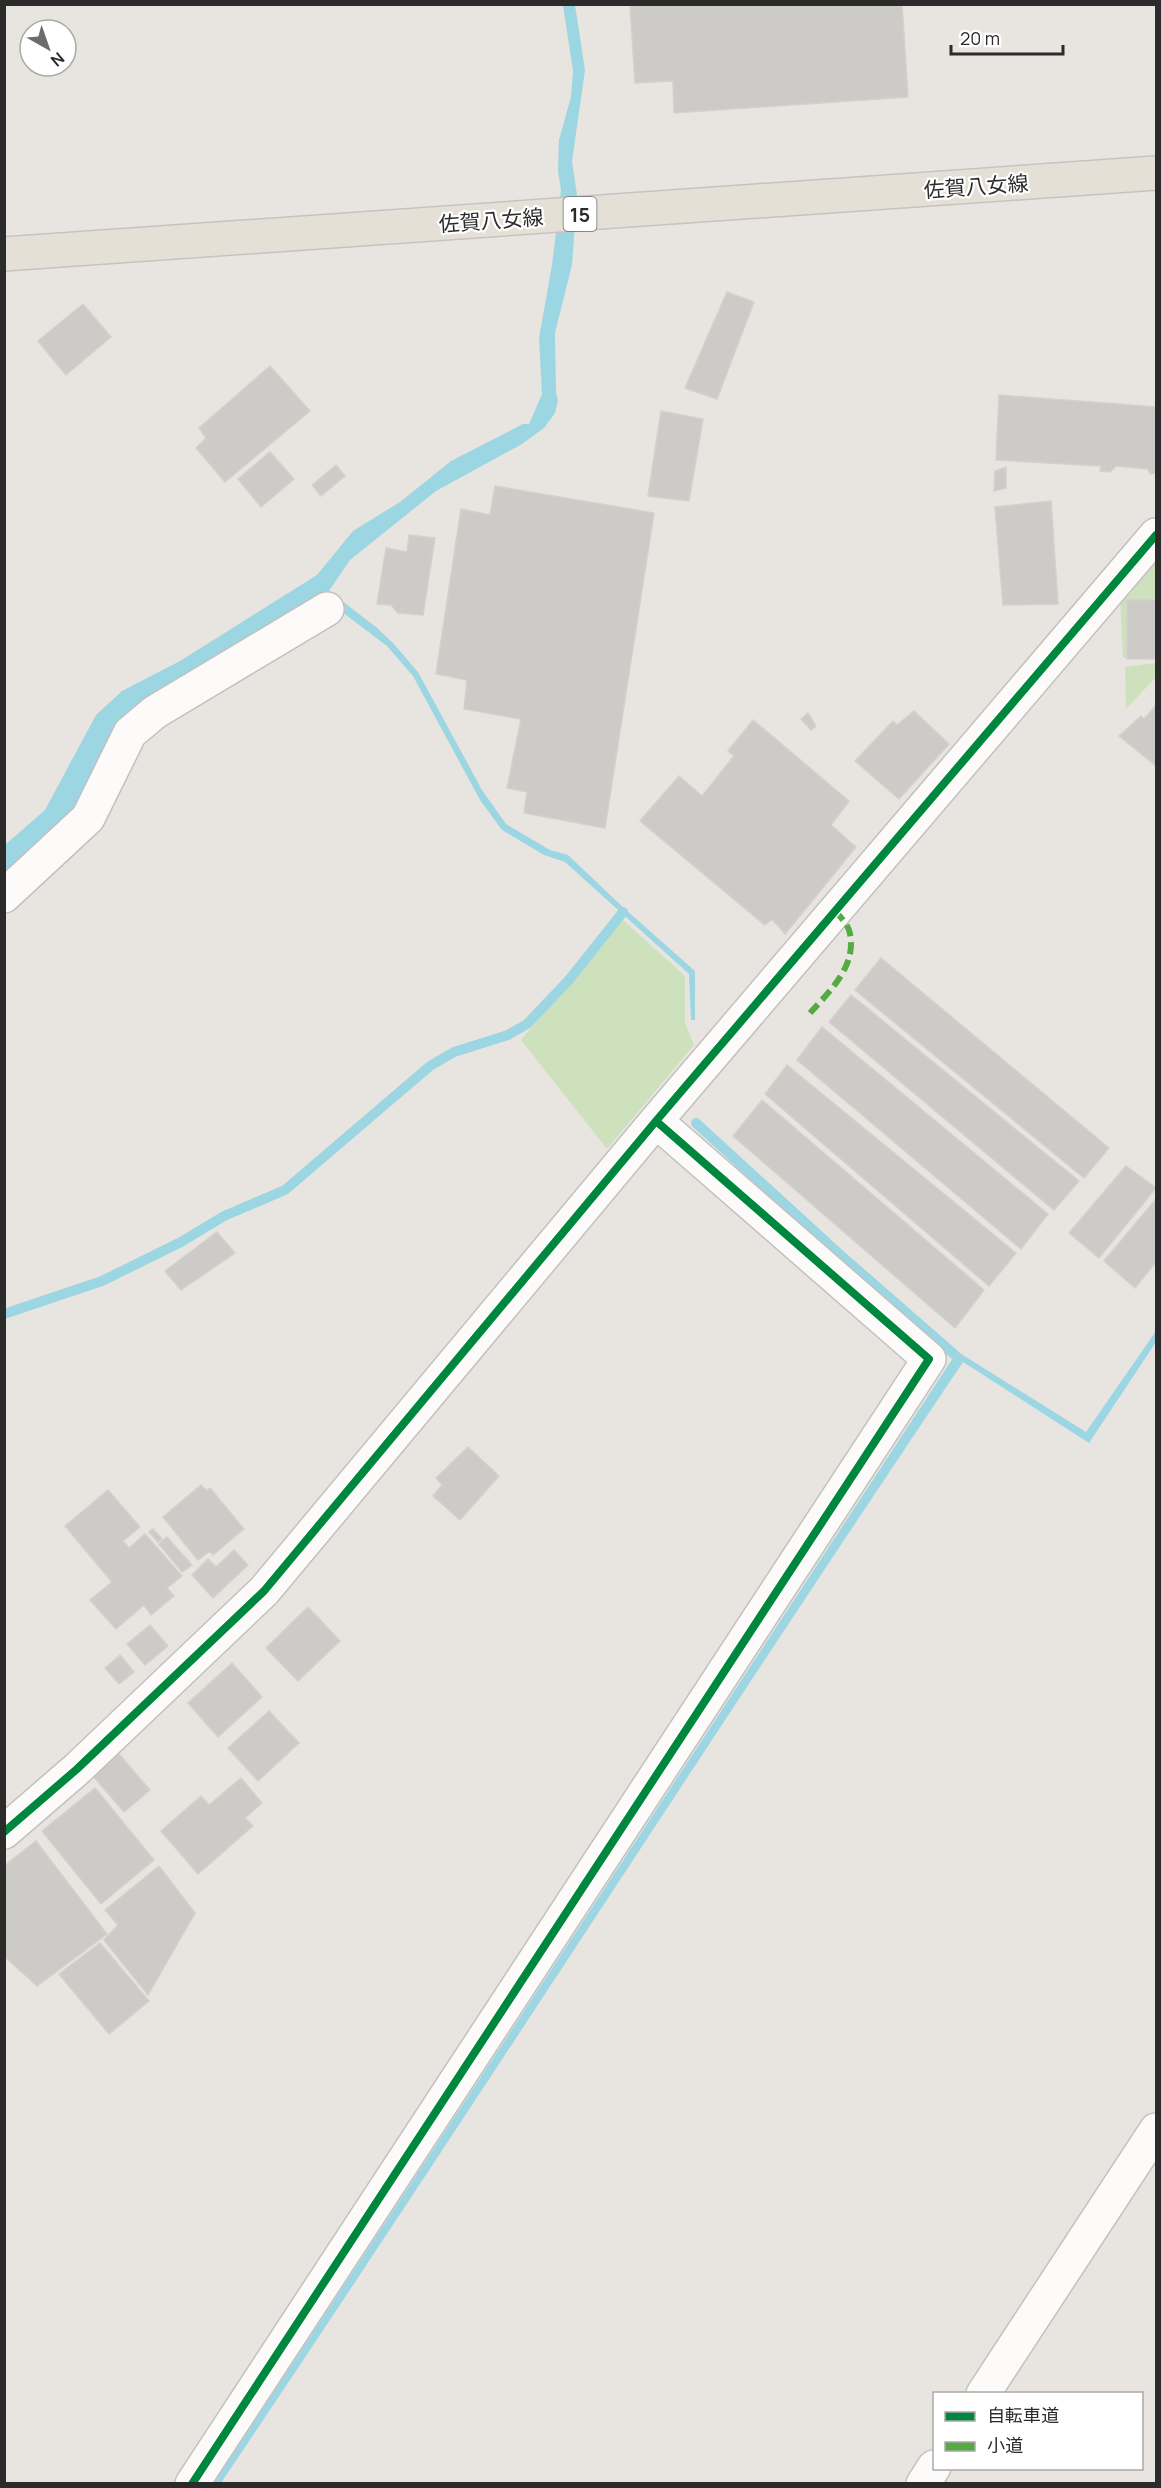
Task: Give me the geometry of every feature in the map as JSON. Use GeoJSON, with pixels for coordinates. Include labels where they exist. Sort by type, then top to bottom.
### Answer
{"type":"FeatureCollection","features":[{"type":"Feature","properties":{"kind":"main road","name":"佐賀八女線"},"geometry":{"type":"LineString","coordinates":[[4,254],[1156,173]]}},
{"type":"Feature","properties":{"kind":"street"},"geometry":{"type":"LineString","coordinates":[[4,1832],[77,1769],[264,1591],[656,1121],[1156,535]]}},
{"type":"Feature","properties":{"kind":"street"},"geometry":{"type":"LineString","coordinates":[[4,896],[88,818],[130,733],[155,712],[327,609]]}},
{"type":"Feature","properties":{"kind":"street"},"geometry":{"type":"LineString","coordinates":[[192,2484],[929,1359],[656,1121]]}},
{"type":"Feature","properties":{"kind":"street"},"geometry":{"type":"LineString","coordinates":[[984,2392],[1156,2130]]}},
{"type":"Feature","properties":{"kind":"street"},"geometry":{"type":"LineString","coordinates":[[923,2484],[933,2469]]}},
{"type":"Feature","properties":{"kind":"green space"},"geometry":{"type":"Polygon","coordinates":[[[1156,553],[1156,653],[1123,658],[1120,599],[1156,553]]]}},
{"type":"Feature","properties":{"kind":"green space"},"geometry":{"type":"Polygon","coordinates":[[[1156,663],[1156,677],[1126,709],[1125,667],[1156,663]]]}},
{"type":"Feature","properties":{"kind":"green space"},"geometry":{"type":"Polygon","coordinates":[[[622,919],[685,976],[685,1023],[694,1045],[607,1149],[521,1040],[622,919]]]}},
{"type":"Feature","properties":{"kind":"water"},"geometry":{"type":"Polygon","coordinates":[[[563,5],[575,5],[585,70],[572,161],[577,195],[572,265],[555,333],[558,400],[555,413],[544,428],[522,444],[436,491],[350,560],[329,591],[376,627],[418,672],[482,790],[506,824],[550,850],[568,855],[695,971],[695,1020],[691,1020],[689,974],[565,862],[544,855],[502,830],[480,800],[413,676],[387,646],[322,597],[129,713],[101,752],[65,826],[5,875],[5,845],[45,810],[96,715],[122,691],[180,661],[317,575],[353,531],[400,502],[451,461],[523,424],[529,424],[542,394],[539,338],[552,265],[561,190],[558,171],[559,140],[571,97],[573,71],[563,5]]]}},
{"type":"Feature","properties":{"kind":"water"},"geometry":{"type":"Polygon","coordinates":[[[1156,1331],[1156,1342],[1089,1443],[963,1362],[221,2483],[214,2483],[955,1355],[958,1352],[1086,1432],[1156,1331]]]}},
{"type":"Feature","properties":{"kind":"building"},"geometry":{"type":"Polygon","coordinates":[[[630,4],[902,4],[908,97],[674,113],[673,81],[635,83],[630,4]]]}},
{"type":"Feature","properties":{"kind":"building"},"geometry":{"type":"Polygon","coordinates":[[[727,292],[754,302],[717,399],[685,388],[727,292]]]}},
{"type":"Feature","properties":{"kind":"building"},"geometry":{"type":"Polygon","coordinates":[[[83,304],[111,337],[66,375],[38,341],[83,304]]]}},
{"type":"Feature","properties":{"kind":"building"},"geometry":{"type":"Polygon","coordinates":[[[270,366],[310,411],[225,482],[196,448],[206,438],[199,428],[270,366]]]}},
{"type":"Feature","properties":{"kind":"building"},"geometry":{"type":"Polygon","coordinates":[[[999,395],[1156,407],[1156,473],[1150,474],[1148,469],[1116,466],[1110,472],[1100,471],[1101,466],[996,460],[999,395]]]}},
{"type":"Feature","properties":{"kind":"building"},"geometry":{"type":"Polygon","coordinates":[[[661,411],[703,419],[689,501],[648,496],[661,411]]]}},
{"type":"Feature","properties":{"kind":"building"},"geometry":{"type":"Polygon","coordinates":[[[270,452],[294,479],[261,507],[238,479],[270,452]]]}},
{"type":"Feature","properties":{"kind":"building"},"geometry":{"type":"Polygon","coordinates":[[[336,465],[345,476],[321,496],[312,485],[336,465]]]}},
{"type":"Feature","properties":{"kind":"building"},"geometry":{"type":"Polygon","coordinates":[[[1006,467],[1006,488],[994,491],[995,471],[1006,467]]]}},
{"type":"Feature","properties":{"kind":"building"},"geometry":{"type":"Polygon","coordinates":[[[495,486],[654,513],[605,828],[524,813],[527,792],[507,788],[521,719],[464,709],[467,680],[436,674],[461,509],[490,515],[495,486]]]}},
{"type":"Feature","properties":{"kind":"building"},"geometry":{"type":"Polygon","coordinates":[[[1051,501],[1058,604],[1003,605],[995,507],[1051,501]]]}},
{"type":"Feature","properties":{"kind":"building"},"geometry":{"type":"Polygon","coordinates":[[[409,535],[435,538],[423,615],[398,613],[391,605],[377,604],[386,548],[407,552],[409,535]]]}},
{"type":"Feature","properties":{"kind":"building"},"geometry":{"type":"Polygon","coordinates":[[[1127,600],[1156,600],[1156,659],[1127,659],[1127,600]]]}},
{"type":"Feature","properties":{"kind":"building"},"geometry":{"type":"Polygon","coordinates":[[[1156,705],[1156,766],[1119,736],[1141,716],[1144,719],[1156,705]]]}},
{"type":"Feature","properties":{"kind":"building"},"geometry":{"type":"Polygon","coordinates":[[[914,711],[949,744],[899,799],[855,761],[893,721],[897,725],[914,711]]]}},
{"type":"Feature","properties":{"kind":"building"},"geometry":{"type":"Polygon","coordinates":[[[808,713],[816,726],[811,730],[801,719],[808,713]]]}},
{"type":"Feature","properties":{"kind":"building"},"geometry":{"type":"Polygon","coordinates":[[[753,720],[849,801],[831,825],[856,847],[785,934],[772,919],[765,925],[640,821],[679,776],[702,796],[734,756],[728,751],[753,720]]]}},
{"type":"Feature","properties":{"kind":"building"},"geometry":{"type":"Polygon","coordinates":[[[881,958],[1109,1148],[1084,1178],[855,990],[881,958]]]}},
{"type":"Feature","properties":{"kind":"building"},"geometry":{"type":"Polygon","coordinates":[[[851,995],[1079,1181],[1054,1210],[829,1022],[851,995]]]}},
{"type":"Feature","properties":{"kind":"building"},"geometry":{"type":"Polygon","coordinates":[[[822,1027],[1048,1214],[1021,1249],[797,1060],[822,1027]]]}},
{"type":"Feature","properties":{"kind":"building"},"geometry":{"type":"Polygon","coordinates":[[[787,1065],[1016,1253],[989,1286],[765,1094],[787,1065]]]}},
{"type":"Feature","properties":{"kind":"building"},"geometry":{"type":"Polygon","coordinates":[[[762,1100],[984,1290],[955,1328],[733,1136],[762,1100]]]}},
{"type":"Feature","properties":{"kind":"building"},"geometry":{"type":"Polygon","coordinates":[[[1126,1166],[1156,1188],[1099,1258],[1069,1233],[1126,1166]]]}},
{"type":"Feature","properties":{"kind":"building"},"geometry":{"type":"Polygon","coordinates":[[[1156,1199],[1156,1262],[1135,1288],[1104,1261],[1156,1199]]]}},
{"type":"Feature","properties":{"kind":"building"},"geometry":{"type":"Polygon","coordinates":[[[217,1232],[235,1253],[181,1290],[165,1271],[217,1232]]]}},
{"type":"Feature","properties":{"kind":"building"},"geometry":{"type":"Polygon","coordinates":[[[468,1447],[499,1476],[460,1520],[433,1496],[442,1485],[436,1478],[468,1447]]]}},
{"type":"Feature","properties":{"kind":"building"},"geometry":{"type":"Polygon","coordinates":[[[201,1485],[207,1491],[210,1488],[244,1529],[213,1555],[210,1551],[198,1560],[163,1517],[201,1485]]]}},
{"type":"Feature","properties":{"kind":"building"},"geometry":{"type":"Polygon","coordinates":[[[108,1490],[140,1527],[123,1541],[129,1548],[145,1534],[182,1576],[167,1588],[174,1596],[151,1615],[144,1605],[116,1629],[90,1600],[112,1582],[65,1526],[108,1490]]]}},
{"type":"Feature","properties":{"kind":"building"},"geometry":{"type":"Polygon","coordinates":[[[153,1529],[162,1539],[158,1542],[149,1532],[153,1529]]]}},
{"type":"Feature","properties":{"kind":"building"},"geometry":{"type":"Polygon","coordinates":[[[167,1537],[192,1565],[182,1572],[159,1544],[167,1537]]]}},
{"type":"Feature","properties":{"kind":"building"},"geometry":{"type":"Polygon","coordinates":[[[234,1550],[248,1565],[213,1598],[192,1575],[208,1559],[216,1567],[234,1550]]]}},
{"type":"Feature","properties":{"kind":"building"},"geometry":{"type":"Polygon","coordinates":[[[308,1607],[340,1641],[298,1681],[266,1648],[308,1607]]]}},
{"type":"Feature","properties":{"kind":"building"},"geometry":{"type":"Polygon","coordinates":[[[150,1625],[168,1646],[145,1665],[127,1644],[150,1625]]]}},
{"type":"Feature","properties":{"kind":"building"},"geometry":{"type":"Polygon","coordinates":[[[120,1655],[134,1672],[119,1684],[105,1668],[120,1655]]]}},
{"type":"Feature","properties":{"kind":"building"},"geometry":{"type":"Polygon","coordinates":[[[232,1663],[262,1697],[218,1737],[188,1703],[232,1663]]]}},
{"type":"Feature","properties":{"kind":"building"},"geometry":{"type":"Polygon","coordinates":[[[269,1711],[299,1743],[258,1781],[228,1748],[269,1711]]]}},
{"type":"Feature","properties":{"kind":"building"},"geometry":{"type":"Polygon","coordinates":[[[119,1754],[150,1790],[124,1812],[93,1776],[119,1754]]]}},
{"type":"Feature","properties":{"kind":"building"},"geometry":{"type":"Polygon","coordinates":[[[241,1778],[262,1803],[245,1818],[253,1826],[198,1874],[161,1831],[201,1796],[209,1805],[241,1778]]]}},
{"type":"Feature","properties":{"kind":"building"},"geometry":{"type":"Polygon","coordinates":[[[95,1788],[154,1860],[101,1904],[42,1831],[95,1788]]]}},
{"type":"Feature","properties":{"kind":"building"},"geometry":{"type":"Polygon","coordinates":[[[36,1841],[107,1934],[37,1986],[4,1956],[4,1866],[36,1841]]]}},
{"type":"Feature","properties":{"kind":"building"},"geometry":{"type":"Polygon","coordinates":[[[159,1866],[195,1913],[148,1995],[104,1940],[118,1925],[105,1910],[159,1866]]]}},
{"type":"Feature","properties":{"kind":"building"},"geometry":{"type":"Polygon","coordinates":[[[100,1943],[149,2001],[109,2034],[59,1974],[100,1943]]]}},
{"type":"Feature","properties":{"kind":"waterway"},"geometry":{"type":"LineString","coordinates":[[4,1314],[102,1281],[181,1242],[224,1216],[285,1190],[430,1066],[454,1052],[508,1035],[527,1024],[568,981],[623,912]]}},
{"type":"Feature","properties":{"kind":"waterway"},"geometry":{"type":"LineString","coordinates":[[696,1123],[837,1252],[955,1355]]}},
{"type":"Feature","properties":{"kind":"marked path"},"geometry":{"type":"LineString","coordinates":[[810,1013],[841,976],[850,954],[849,930],[835,911]]}},
{"type":"Feature","properties":{"kind":"cycle path"},"geometry":{"type":"LineString","coordinates":[[4,1832],[77,1769],[264,1591],[656,1121],[1156,535]]}},
{"type":"Feature","properties":{"kind":"cycle path"},"geometry":{"type":"LineString","coordinates":[[192,2484],[929,1359],[656,1121]]}}]}
